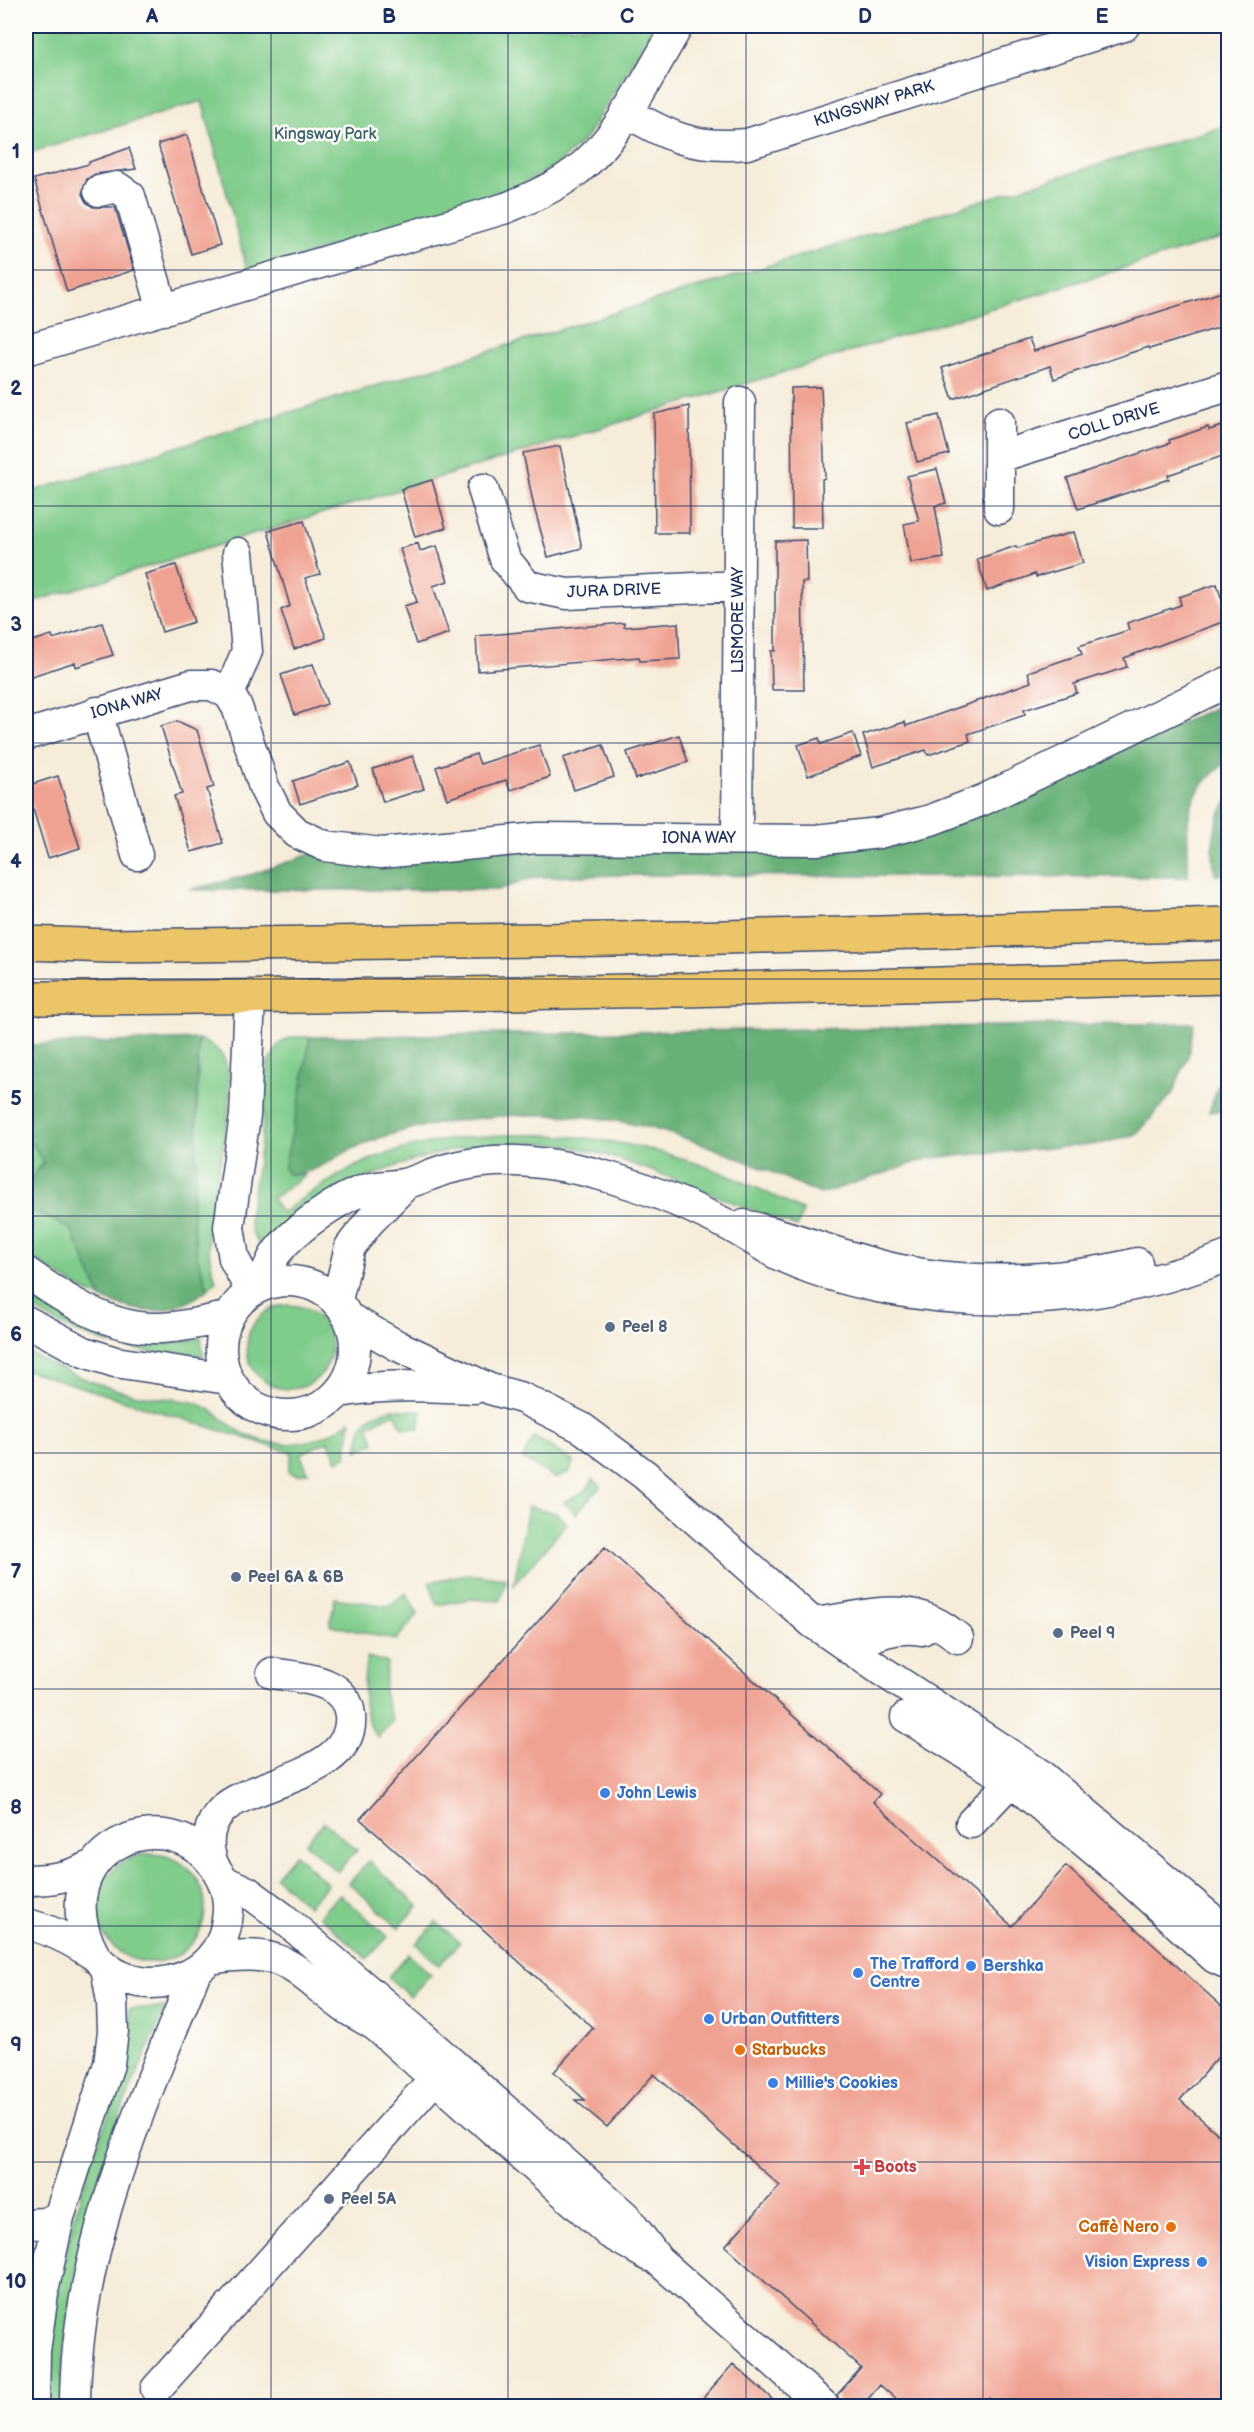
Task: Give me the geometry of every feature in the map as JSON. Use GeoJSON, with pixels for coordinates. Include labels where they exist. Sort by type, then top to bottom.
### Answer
{"type":"FeatureCollection","features":[{"type":"Feature","properties":{"kind":"highway"},"geometry":{"type":"LineString","coordinates":[[26,943],[111,946],[652,938],[1228,924]]}},
{"type":"Feature","properties":{"kind":"highway"},"geometry":{"type":"LineString","coordinates":[[26,998],[250,998],[1228,977]]}},
{"type":"Feature","properties":{"kind":"street"},"geometry":{"type":"LineString","coordinates":[[26,350],[532,198],[577,171],[595,154],[626,112],[678,26]]}},
{"type":"Feature","properties":{"kind":"street","name":"KINGSWAY PARK"},"geometry":{"type":"LineString","coordinates":[[626,112],[661,132],[690,142],[717,147],[747,144],[1124,26]]}},
{"type":"Feature","properties":{"kind":"street"},"geometry":{"type":"LineString","coordinates":[[99,191],[117,187],[130,195],[163,310]]}},
{"type":"Feature","properties":{"kind":"street","name":"COLL DRIVE"},"geometry":{"type":"LineString","coordinates":[[999,457],[1228,386]]}},
{"type":"Feature","properties":{"kind":"street","name":"LISMORE WAY"},"geometry":{"type":"LineString","coordinates":[[738,838],[740,402]]}},
{"type":"Feature","properties":{"kind":"street"},"geometry":{"type":"LineString","coordinates":[[999,422],[999,509]]}},
{"type":"Feature","properties":{"kind":"street","name":"JURA DRIVE"},"geometry":{"type":"LineString","coordinates":[[483,489],[505,559],[527,586],[567,594],[738,586]]}},
{"type":"Feature","properties":{"kind":"street"},"geometry":{"type":"LineString","coordinates":[[229,694],[247,651],[238,553]]}},
{"type":"Feature","properties":{"kind":"street","name":"IONA WAY"},"geometry":{"type":"LineString","coordinates":[[26,735],[191,685],[212,685],[229,694],[237,707],[264,787],[277,813],[297,833],[325,846],[381,853],[538,838],[816,840],[879,833],[931,820],[983,800],[1228,681]]}},
{"type":"Feature","properties":{"kind":"street"},"geometry":{"type":"LineString","coordinates":[[97,712],[137,855]]}},
{"type":"Feature","properties":{"kind":"street"},"geometry":{"type":"LineString","coordinates":[[250,998],[245,1116],[229,1227],[234,1259],[256,1288]]}},
{"type":"Feature","properties":{"kind":"street"},"geometry":{"type":"LineString","coordinates":[[256,1288],[276,1253],[327,1209],[369,1188],[406,1184],[448,1169],[493,1161],[540,1163],[583,1170],[645,1190],[720,1221],[778,1254],[834,1276],[877,1287],[965,1300],[1008,1300],[1094,1291],[1178,1274],[1228,1256]]}},
{"type":"Feature","properties":{"kind":"street"},"geometry":{"type":"LineString","coordinates":[[406,1184],[369,1222],[350,1247],[343,1309],[355,1336],[355,1357],[350,1376],[339,1392],[322,1406],[312,1410],[301,1414],[279,1415],[259,1409],[241,1396],[228,1379],[221,1359],[221,1338],[227,1317],[237,1303],[256,1288],[281,1280],[302,1281],[321,1288],[343,1309],[398,1346],[490,1389],[522,1398],[563,1417],[619,1454],[813,1623],[957,1719],[1017,1771],[1228,1930]]}},
{"type":"Feature","properties":{"kind":"street"},"geometry":{"type":"LineString","coordinates":[[720,1221],[785,1234],[881,1266],[924,1275],[968,1278],[1010,1279],[1131,1264],[1172,1254],[1228,1234]]}},
{"type":"Feature","properties":{"kind":"street"},"geometry":{"type":"LineString","coordinates":[[26,1272],[68,1299],[126,1325],[168,1327],[227,1317]]}},
{"type":"Feature","properties":{"kind":"street"},"geometry":{"type":"LineString","coordinates":[[26,1321],[84,1352],[115,1362],[142,1369],[201,1373],[228,1379]]}},
{"type":"Feature","properties":{"kind":"street"},"geometry":{"type":"LineString","coordinates":[[339,1392],[370,1386],[408,1385],[490,1389]]}},
{"type":"Feature","properties":{"kind":"street"},"geometry":{"type":"LineString","coordinates":[[813,1623],[899,1611],[937,1622],[958,1638],[910,1628],[895,1629],[864,1640],[849,1649]]}},
{"type":"Feature","properties":{"kind":"street"},"geometry":{"type":"LineString","coordinates":[[75,2406],[82,2317],[97,2238],[121,2156],[203,1965],[222,1942],[228,1922],[229,1901],[208,1839],[214,1819],[241,1797],[293,1779],[312,1768],[343,1742],[349,1726],[350,1714],[346,1701],[336,1689],[322,1682],[272,1673]]}},
{"type":"Feature","properties":{"kind":"street"},"geometry":{"type":"LineString","coordinates":[[906,1717],[1017,1771],[1108,1862],[1215,1958],[1228,1964]]}},
{"type":"Feature","properties":{"kind":"street"},"geometry":{"type":"LineString","coordinates":[[971,1822],[1017,1771]]}},
{"type":"Feature","properties":{"kind":"street"},"geometry":{"type":"LineString","coordinates":[[34,2406],[35,2351],[59,2217],[109,2064],[113,2031],[112,2002],[100,1961],[83,1935],[79,1911],[82,1886],[93,1865],[104,1852],[124,1839],[148,1834],[172,1836],[194,1845],[218,1871],[282,1917],[458,2077],[595,2206],[625,2216],[658,2260],[824,2406]]}},
{"type":"Feature","properties":{"kind":"street"},"geometry":{"type":"LineString","coordinates":[[26,1880],[58,1879],[75,1875],[93,1865]]}},
{"type":"Feature","properties":{"kind":"street"},"geometry":{"type":"LineString","coordinates":[[26,1924],[59,1935],[126,1979],[150,1984],[174,1981],[203,1965],[257,1954],[293,1966],[347,2009],[458,2077]]}},
{"type":"Feature","properties":{"kind":"street"},"geometry":{"type":"LineString","coordinates":[[156,2389],[458,2077]]}},
{"type":"Feature","properties":{"kind":"street"},"geometry":{"type":"LineString","coordinates":[[26,2224],[44,2223],[59,2217]]}},
{"type":"Feature","properties":{"kind":"green space","name":"Kingsway Park"},"geometry":{"type":"Polygon","coordinates":[[[26,26],[654,26],[586,138],[558,164],[526,183],[459,207],[248,273],[202,101],[26,154],[26,26]]]}},
{"type":"Feature","properties":{"kind":"green space"},"geometry":{"type":"Polygon","coordinates":[[[1228,125],[1228,236],[26,604],[26,493],[1228,125]]]}},
{"type":"Feature","properties":{"kind":"green space"},"geometry":{"type":"Polygon","coordinates":[[[1228,702],[1228,761],[1201,787],[1194,799],[1188,825],[1188,877],[624,875],[537,877],[497,890],[189,890],[253,874],[322,850],[822,845],[1006,801],[1228,702]]]}},
{"type":"Feature","properties":{"kind":"green space"},"geometry":{"type":"Polygon","coordinates":[[[1228,800],[1228,874],[1215,875],[1214,836],[1219,818],[1228,800]]]}},
{"type":"Feature","properties":{"kind":"green space"},"geometry":{"type":"Polygon","coordinates":[[[1220,1022],[1228,1022],[1228,1110],[1209,1112],[1222,1074],[1220,1022]]]}},
{"type":"Feature","properties":{"kind":"green space"},"geometry":{"type":"Polygon","coordinates":[[[1194,1023],[1188,1057],[1172,1094],[1137,1134],[1100,1144],[930,1158],[821,1194],[734,1156],[681,1137],[615,1121],[547,1115],[478,1118],[411,1129],[388,1135],[350,1150],[306,1172],[288,1174],[284,1168],[302,1089],[310,1037],[1194,1023]]]}},
{"type":"Feature","properties":{"kind":"green space"},"geometry":{"type":"Polygon","coordinates":[[[292,1037],[310,1037],[288,1174],[305,1175],[272,1199],[282,1213],[338,1176],[373,1158],[421,1144],[453,1139],[530,1135],[571,1136],[611,1141],[650,1150],[726,1175],[803,1211],[797,1227],[662,1174],[607,1156],[558,1144],[504,1143],[427,1156],[369,1177],[315,1207],[260,1246],[251,1230],[249,1217],[262,1136],[267,1066],[280,1043],[292,1037]]]}},
{"type":"Feature","properties":{"kind":"green space"},"geometry":{"type":"Polygon","coordinates":[[[198,1039],[221,1054],[227,1069],[230,1089],[225,1139],[208,1231],[208,1244],[216,1281],[208,1289],[197,1256],[192,1208],[196,1171],[198,1039]]]}},
{"type":"Feature","properties":{"kind":"green space"},"geometry":{"type":"Polygon","coordinates":[[[198,1039],[196,1171],[192,1208],[197,1256],[208,1289],[182,1305],[169,1309],[156,1311],[130,1308],[101,1298],[71,1229],[31,1210],[26,1186],[43,1163],[33,1144],[26,1144],[26,1045],[198,1039]]]}},
{"type":"Feature","properties":{"kind":"green space"},"geometry":{"type":"Polygon","coordinates":[[[26,1144],[33,1144],[43,1163],[26,1186],[26,1144]]]}},
{"type":"Feature","properties":{"kind":"green space"},"geometry":{"type":"Polygon","coordinates":[[[26,1193],[31,1210],[71,1229],[101,1298],[80,1289],[26,1254],[26,1193]]]}},
{"type":"Feature","properties":{"kind":"green space"},"geometry":{"type":"Polygon","coordinates":[[[26,1290],[92,1326],[130,1339],[164,1344],[201,1337],[203,1356],[156,1353],[88,1337],[46,1317],[26,1304],[26,1290]]]}},
{"type":"Feature","properties":{"kind":"green space"},"geometry":{"type":"Polygon","coordinates":[[[281,1305],[297,1305],[313,1312],[324,1323],[331,1339],[328,1363],[319,1377],[297,1389],[281,1389],[265,1382],[254,1371],[247,1355],[247,1339],[254,1323],[265,1312],[281,1305]]]}},
{"type":"Feature","properties":{"kind":"green space"},"geometry":{"type":"Polygon","coordinates":[[[26,1351],[65,1371],[105,1386],[133,1394],[199,1404],[239,1431],[268,1442],[282,1444],[311,1440],[338,1429],[351,1420],[346,1457],[337,1461],[328,1441],[300,1454],[308,1472],[297,1475],[288,1472],[292,1453],[26,1370],[26,1351]]]}},
{"type":"Feature","properties":{"kind":"green space"},"geometry":{"type":"Polygon","coordinates":[[[393,1409],[422,1411],[419,1429],[402,1428],[395,1413],[368,1426],[375,1443],[357,1451],[360,1433],[365,1422],[375,1414],[393,1409]]]}},
{"type":"Feature","properties":{"kind":"green space"},"geometry":{"type":"Polygon","coordinates":[[[534,1437],[573,1461],[570,1472],[555,1478],[522,1459],[534,1437]]]}},
{"type":"Feature","properties":{"kind":"green space"},"geometry":{"type":"Polygon","coordinates":[[[593,1479],[601,1486],[576,1514],[563,1502],[586,1491],[593,1479]]]}},
{"type":"Feature","properties":{"kind":"green space"},"geometry":{"type":"Polygon","coordinates":[[[528,1506],[556,1513],[567,1523],[514,1585],[528,1506]]]}},
{"type":"Feature","properties":{"kind":"green space"},"geometry":{"type":"Polygon","coordinates":[[[467,1574],[507,1579],[500,1601],[470,1599],[437,1605],[429,1582],[467,1574]]]}},
{"type":"Feature","properties":{"kind":"green space"},"geometry":{"type":"Polygon","coordinates":[[[406,1593],[418,1614],[396,1640],[330,1625],[335,1598],[388,1606],[406,1593]]]}},
{"type":"Feature","properties":{"kind":"green space"},"geometry":{"type":"Polygon","coordinates":[[[367,1657],[387,1662],[384,1692],[392,1721],[378,1737],[372,1729],[365,1710],[364,1677],[367,1657]]]}},
{"type":"Feature","properties":{"kind":"green space"},"geometry":{"type":"Polygon","coordinates":[[[324,1822],[357,1850],[337,1872],[305,1843],[324,1822]]]}},
{"type":"Feature","properties":{"kind":"green space"},"geometry":{"type":"Polygon","coordinates":[[[151,1854],[172,1858],[189,1870],[201,1887],[205,1908],[201,1929],[189,1946],[172,1958],[151,1962],[130,1958],[113,1946],[101,1929],[97,1908],[101,1887],[113,1870],[130,1858],[151,1854]]]}},
{"type":"Feature","properties":{"kind":"green space"},"geometry":{"type":"Polygon","coordinates":[[[295,1854],[328,1884],[308,1906],[275,1877],[295,1854]]]}},
{"type":"Feature","properties":{"kind":"green space"},"geometry":{"type":"Polygon","coordinates":[[[369,1861],[418,1906],[399,1928],[349,1883],[369,1861]]]}},
{"type":"Feature","properties":{"kind":"green space"},"geometry":{"type":"Polygon","coordinates":[[[340,1894],[388,1937],[367,1959],[319,1916],[340,1894]]]}},
{"type":"Feature","properties":{"kind":"green space"},"geometry":{"type":"Polygon","coordinates":[[[436,1922],[460,1942],[439,1965],[416,1944],[436,1922]]]}},
{"type":"Feature","properties":{"kind":"green space"},"geometry":{"type":"Polygon","coordinates":[[[408,1954],[431,1974],[410,1997],[388,1977],[408,1954]]]}},
{"type":"Feature","properties":{"kind":"green space"},"geometry":{"type":"Polygon","coordinates":[[[166,2007],[116,2124],[94,2194],[79,2253],[69,2314],[60,2406],[47,2406],[53,2330],[71,2229],[127,2056],[130,2036],[129,2009],[166,2007]]]}},
{"type":"Feature","properties":{"kind":"building"},"geometry":{"type":"Polygon","coordinates":[[[187,135],[220,245],[191,254],[158,144],[187,135]]]}},
{"type":"Feature","properties":{"kind":"building"},"geometry":{"type":"Polygon","coordinates":[[[129,148],[136,169],[95,174],[87,179],[82,194],[86,202],[93,207],[115,207],[134,270],[67,292],[34,179],[89,164],[89,162],[129,148]]]}},
{"type":"Feature","properties":{"kind":"building"},"geometry":{"type":"Polygon","coordinates":[[[1228,290],[1228,325],[1149,349],[1148,347],[1054,379],[1050,366],[953,399],[942,368],[1029,339],[1034,351],[1228,290]]]}},
{"type":"Feature","properties":{"kind":"building"},"geometry":{"type":"Polygon","coordinates":[[[821,387],[825,478],[822,479],[823,528],[792,528],[791,388],[821,387]]]}},
{"type":"Feature","properties":{"kind":"building"},"geometry":{"type":"Polygon","coordinates":[[[689,406],[690,533],[655,533],[654,414],[689,406]]]}},
{"type":"Feature","properties":{"kind":"building"},"geometry":{"type":"Polygon","coordinates":[[[939,415],[949,454],[917,462],[907,423],[939,415]]]}},
{"type":"Feature","properties":{"kind":"building"},"geometry":{"type":"Polygon","coordinates":[[[1228,424],[1228,454],[1168,475],[1169,479],[1078,509],[1067,478],[1170,443],[1169,440],[1208,427],[1209,430],[1228,424]]]}},
{"type":"Feature","properties":{"kind":"building"},"geometry":{"type":"Polygon","coordinates":[[[560,446],[582,548],[548,557],[534,507],[523,453],[560,446]]]}},
{"type":"Feature","properties":{"kind":"building"},"geometry":{"type":"Polygon","coordinates":[[[937,469],[946,503],[935,506],[944,558],[911,563],[904,524],[919,521],[907,476],[937,469]]]}},
{"type":"Feature","properties":{"kind":"building"},"geometry":{"type":"Polygon","coordinates":[[[432,480],[446,528],[415,537],[401,489],[432,480]]]}},
{"type":"Feature","properties":{"kind":"building"},"geometry":{"type":"Polygon","coordinates":[[[304,521],[320,574],[305,578],[326,638],[294,649],[281,610],[290,606],[268,531],[304,521]]]}},
{"type":"Feature","properties":{"kind":"building"},"geometry":{"type":"Polygon","coordinates":[[[1074,532],[1083,563],[1036,577],[1035,574],[987,591],[977,559],[1016,546],[1017,548],[1074,532]]]}},
{"type":"Feature","properties":{"kind":"building"},"geometry":{"type":"Polygon","coordinates":[[[806,540],[807,582],[802,582],[804,690],[772,690],[771,651],[775,651],[775,541],[806,540]]]}},
{"type":"Feature","properties":{"kind":"building"},"geometry":{"type":"Polygon","coordinates":[[[418,543],[420,551],[437,546],[448,581],[433,586],[449,633],[416,644],[404,606],[417,602],[400,549],[418,543]]]}},
{"type":"Feature","properties":{"kind":"building"},"geometry":{"type":"Polygon","coordinates":[[[176,565],[194,622],[162,632],[145,574],[176,565]]]}},
{"type":"Feature","properties":{"kind":"building"},"geometry":{"type":"Polygon","coordinates":[[[1217,584],[1228,620],[1124,658],[1127,667],[1074,684],[1077,693],[1024,710],[1025,715],[968,734],[970,741],[928,755],[926,750],[873,767],[863,735],[905,722],[906,726],[1031,682],[1028,672],[1082,654],[1079,646],[1129,630],[1127,623],[1181,605],[1179,597],[1217,584]]]}},
{"type":"Feature","properties":{"kind":"building"},"geometry":{"type":"Polygon","coordinates":[[[102,623],[113,655],[76,667],[75,662],[26,678],[26,643],[52,635],[53,639],[102,623]]]}},
{"type":"Feature","properties":{"kind":"building"},"geometry":{"type":"Polygon","coordinates":[[[624,623],[624,627],[678,623],[680,659],[640,661],[639,657],[478,671],[476,636],[624,623]]]}},
{"type":"Feature","properties":{"kind":"building"},"geometry":{"type":"Polygon","coordinates":[[[313,664],[327,704],[295,715],[281,675],[313,664]]]}},
{"type":"Feature","properties":{"kind":"building"},"geometry":{"type":"Polygon","coordinates":[[[177,721],[197,730],[214,787],[207,789],[223,843],[191,852],[174,796],[182,794],[161,726],[177,721]]]}},
{"type":"Feature","properties":{"kind":"building"},"geometry":{"type":"Polygon","coordinates":[[[853,733],[861,756],[808,776],[798,745],[819,738],[821,744],[853,733]]]}},
{"type":"Feature","properties":{"kind":"building"},"geometry":{"type":"Polygon","coordinates":[[[679,735],[688,762],[636,779],[627,752],[679,735]]]}},
{"type":"Feature","properties":{"kind":"building"},"geometry":{"type":"Polygon","coordinates":[[[539,745],[550,777],[510,790],[506,780],[447,799],[436,767],[476,754],[480,764],[539,745]]]}},
{"type":"Feature","properties":{"kind":"building"},"geometry":{"type":"Polygon","coordinates":[[[603,745],[614,777],[574,790],[563,758],[603,745]]]}},
{"type":"Feature","properties":{"kind":"building"},"geometry":{"type":"Polygon","coordinates":[[[413,756],[424,789],[383,802],[373,769],[413,756]]]}},
{"type":"Feature","properties":{"kind":"building"},"geometry":{"type":"Polygon","coordinates":[[[350,762],[358,785],[300,804],[293,781],[350,762]]]}},
{"type":"Feature","properties":{"kind":"building"},"geometry":{"type":"Polygon","coordinates":[[[58,776],[80,848],[48,858],[26,786],[58,776]]]}},
{"type":"Feature","properties":{"kind":"building","name":"The Trafford Centre"},"geometry":{"type":"Polygon","coordinates":[[[605,1547],[880,1794],[873,1802],[1012,1926],[1066,1866],[1228,2012],[1228,2046],[1180,2100],[1228,2143],[1228,2406],[999,2406],[989,2398],[981,2406],[904,2406],[880,2385],[862,2406],[841,2406],[837,2395],[861,2368],[725,2246],[780,2186],[654,2074],[607,2127],[575,2100],[585,2100],[554,2072],[593,2028],[360,1819],[605,1547]]]}},
{"type":"Feature","properties":{"kind":"building"},"geometry":{"type":"Polygon","coordinates":[[[733,2364],[780,2406],[696,2406],[733,2364]]]}},
{"type":"Feature","properties":{"kind":"place","name":"Peel 8"},"geometry":{"type":"Point","coordinates":[610,1327]}},
{"type":"Feature","properties":{"kind":"place","name":"Peel 6A & 6B"},"geometry":{"type":"Point","coordinates":[236,1577]}},
{"type":"Feature","properties":{"kind":"place","name":"Peel 9"},"geometry":{"type":"Point","coordinates":[1058,1633]}},
{"type":"Feature","properties":{"kind":"place","name":"John Lewis"},"geometry":{"type":"Point","coordinates":[605,1793]}},
{"type":"Feature","properties":{"kind":"place","name":"Bershka"},"geometry":{"type":"Point","coordinates":[971,1966]}},
{"type":"Feature","properties":{"kind":"place","name":"The Trafford Centre"},"geometry":{"type":"Point","coordinates":[858,1973]}},
{"type":"Feature","properties":{"kind":"place","name":"Urban Outfitters"},"geometry":{"type":"Point","coordinates":[709,2019]}},
{"type":"Feature","properties":{"kind":"place","name":"Starbucks"},"geometry":{"type":"Point","coordinates":[740,2050]}},
{"type":"Feature","properties":{"kind":"place","name":"Millie's Cookies"},"geometry":{"type":"Point","coordinates":[773,2083]}},
{"type":"Feature","properties":{"kind":"place","name":"Boots"},"geometry":{"type":"Point","coordinates":[862,2167]}},
{"type":"Feature","properties":{"kind":"place","name":"Peel 5A"},"geometry":{"type":"Point","coordinates":[329,2199]}},
{"type":"Feature","properties":{"kind":"place","name":"Caffè Nero"},"geometry":{"type":"Point","coordinates":[1171,2227]}},
{"type":"Feature","properties":{"kind":"place","name":"Vision Express"},"geometry":{"type":"Point","coordinates":[1202,2262]}}]}
